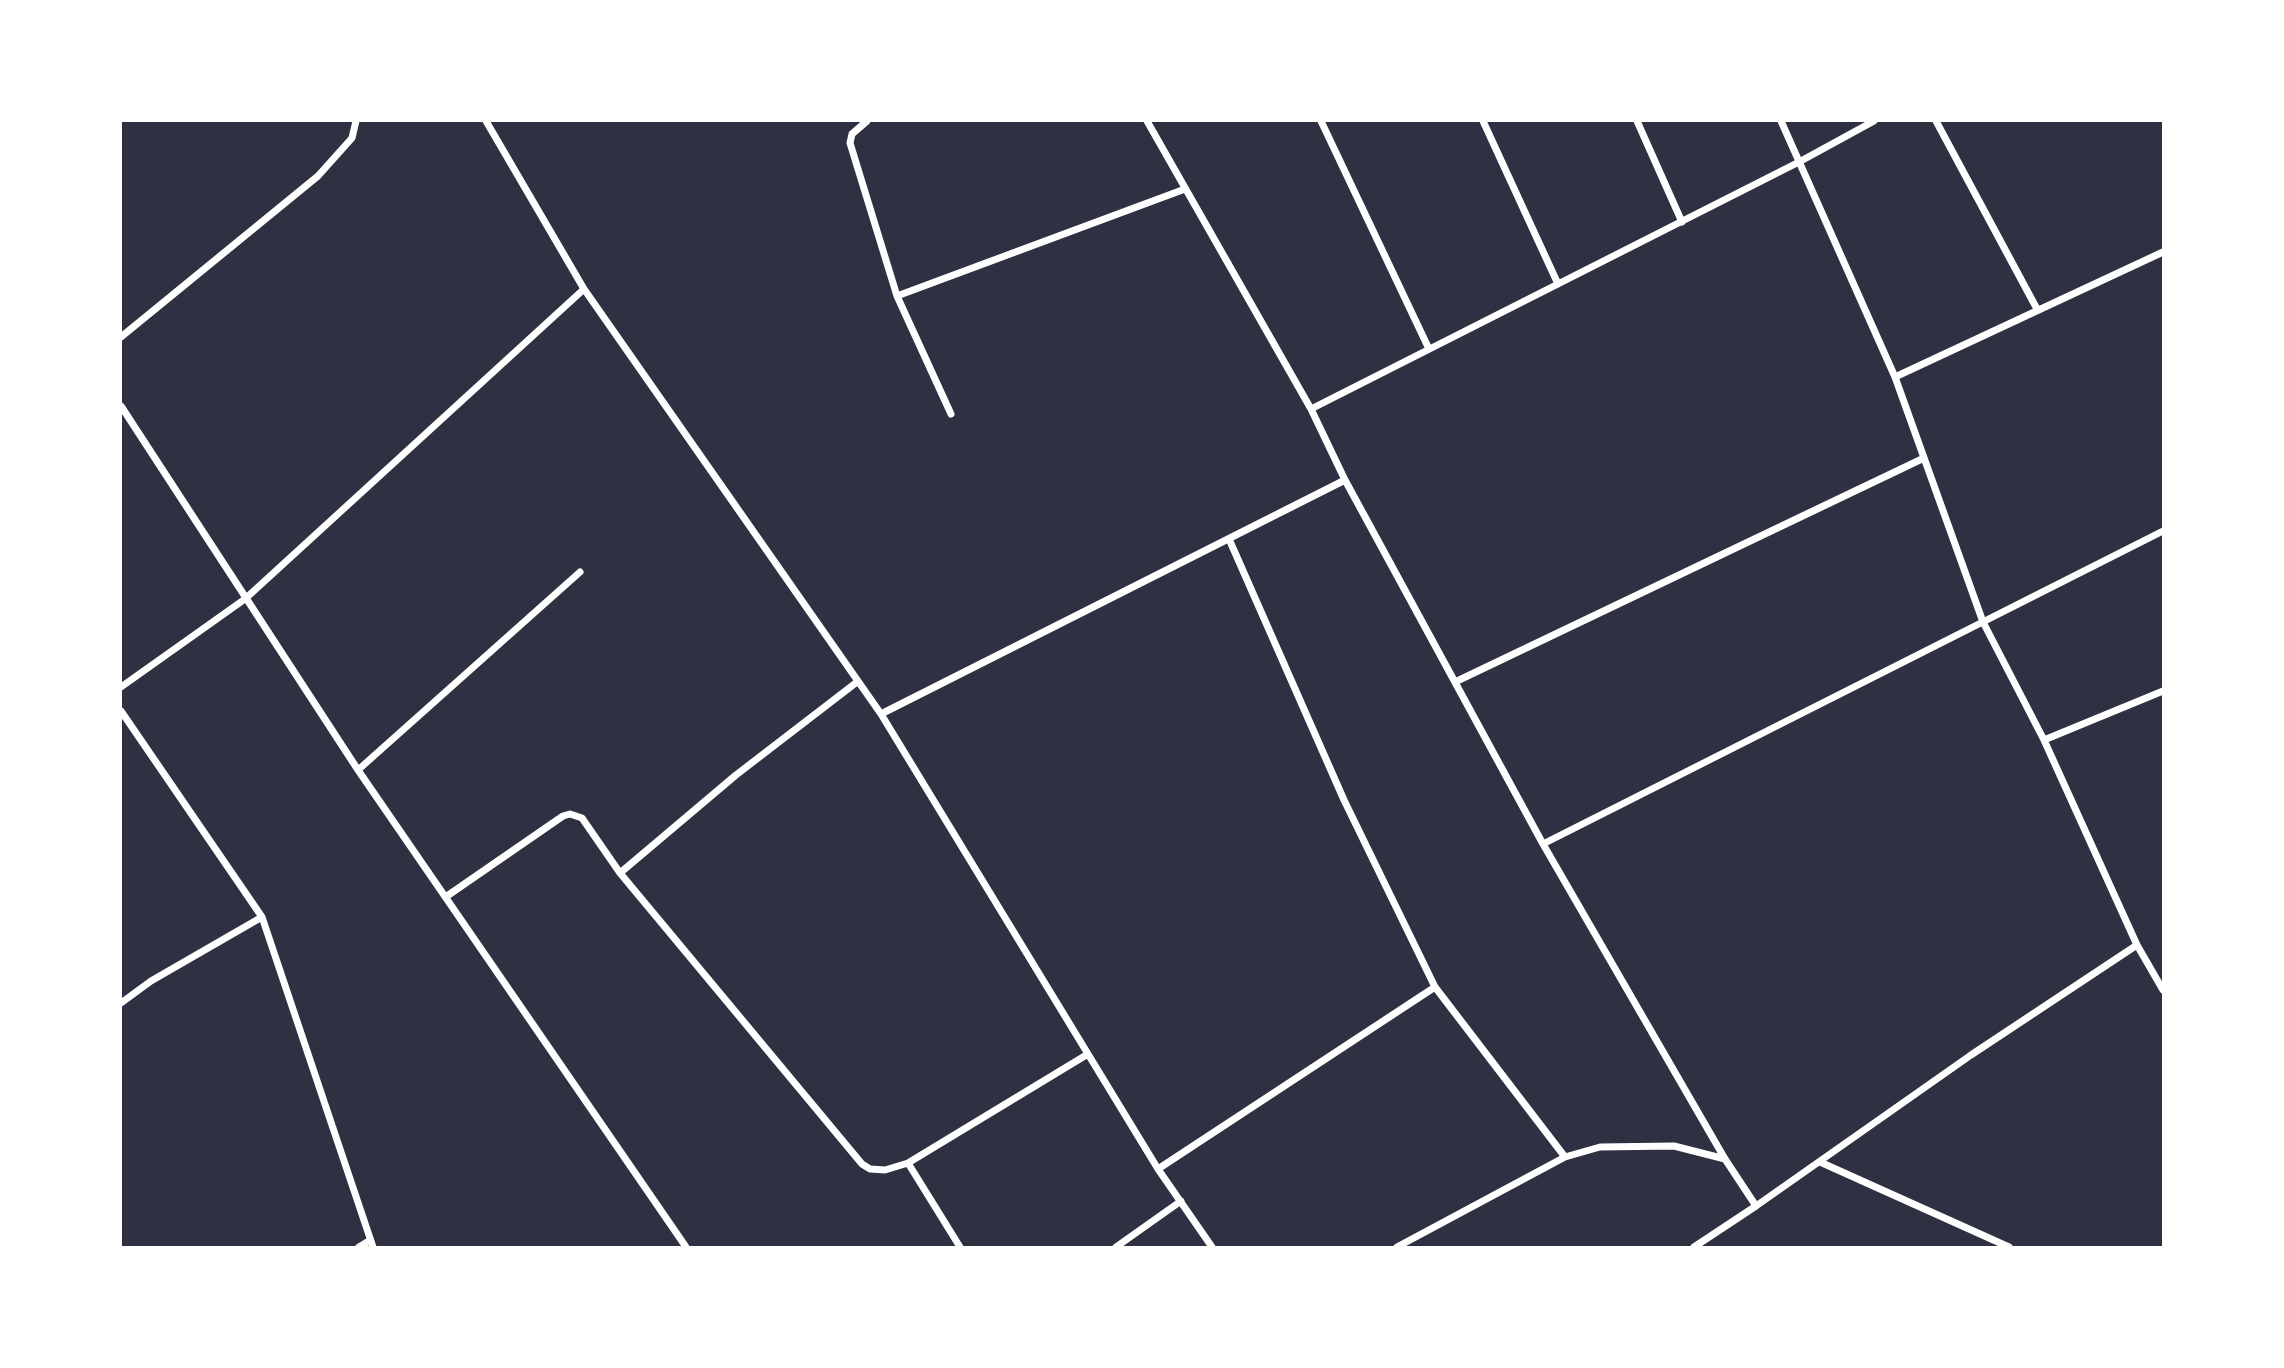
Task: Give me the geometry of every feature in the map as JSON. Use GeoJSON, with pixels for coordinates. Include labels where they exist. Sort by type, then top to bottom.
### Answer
{"type":"FeatureCollection","features":[{"type":"Feature","properties":{"kind":"street"},"geometry":{"type":"LineString","coordinates":[[121,337],[318,176],[352,138],[356,121]]}},
{"type":"Feature","properties":{"kind":"street"},"geometry":{"type":"LineString","coordinates":[[486,121],[584,289],[881,714],[1158,1169],[1212,1247]]}},
{"type":"Feature","properties":{"kind":"street"},"geometry":{"type":"LineString","coordinates":[[867,121],[852,134],[850,143],[897,296],[951,414]]}},
{"type":"Feature","properties":{"kind":"street"},"geometry":{"type":"LineString","coordinates":[[1147,121],[1311,409],[1345,480],[1544,844],[1725,1159],[1756,1206]]}},
{"type":"Feature","properties":{"kind":"street"},"geometry":{"type":"LineString","coordinates":[[1321,121],[1429,349]]}},
{"type":"Feature","properties":{"kind":"street"},"geometry":{"type":"LineString","coordinates":[[1483,121],[1558,284]]}},
{"type":"Feature","properties":{"kind":"street"},"geometry":{"type":"LineString","coordinates":[[1637,121],[1682,222]]}},
{"type":"Feature","properties":{"kind":"street"},"geometry":{"type":"LineString","coordinates":[[1781,121],[1895,377],[1983,622],[2044,740],[2137,945],[2163,990]]}},
{"type":"Feature","properties":{"kind":"street"},"geometry":{"type":"LineString","coordinates":[[1311,409],[1682,222],[1874,121]]}},
{"type":"Feature","properties":{"kind":"street"},"geometry":{"type":"LineString","coordinates":[[1936,121],[2037,309]]}},
{"type":"Feature","properties":{"kind":"street"},"geometry":{"type":"LineString","coordinates":[[897,296],[1185,189]]}},
{"type":"Feature","properties":{"kind":"street"},"geometry":{"type":"LineString","coordinates":[[1895,377],[2163,252]]}},
{"type":"Feature","properties":{"kind":"street"},"geometry":{"type":"LineString","coordinates":[[121,687],[245,599],[584,289]]}},
{"type":"Feature","properties":{"kind":"street"},"geometry":{"type":"LineString","coordinates":[[121,406],[358,770],[686,1247]]}},
{"type":"Feature","properties":{"kind":"street"},"geometry":{"type":"LineString","coordinates":[[1455,682],[1924,458]]}},
{"type":"Feature","properties":{"kind":"street"},"geometry":{"type":"LineString","coordinates":[[881,714],[1345,480]]}},
{"type":"Feature","properties":{"kind":"street"},"geometry":{"type":"LineString","coordinates":[[1544,844],[2163,531]]}},
{"type":"Feature","properties":{"kind":"street"},"geometry":{"type":"LineString","coordinates":[[1229,539],[1345,800],[1435,987],[1565,1157]]}},
{"type":"Feature","properties":{"kind":"street"},"geometry":{"type":"LineString","coordinates":[[358,770],[580,572]]}},
{"type":"Feature","properties":{"kind":"street"},"geometry":{"type":"LineString","coordinates":[[620,873],[736,775],[857,682]]}},
{"type":"Feature","properties":{"kind":"street"},"geometry":{"type":"LineString","coordinates":[[2044,740],[2163,691]]}},
{"type":"Feature","properties":{"kind":"street"},"geometry":{"type":"LineString","coordinates":[[121,711],[262,917],[371,1244],[359,1247]]}},
{"type":"Feature","properties":{"kind":"street"},"geometry":{"type":"LineString","coordinates":[[447,896],[550,824],[570,814],[578,815],[591,827],[620,873],[862,1164],[878,1171],[908,1163],[1088,1054]]}},
{"type":"Feature","properties":{"kind":"street"},"geometry":{"type":"LineString","coordinates":[[121,1003],[151,981],[262,917]]}},
{"type":"Feature","properties":{"kind":"street"},"geometry":{"type":"LineString","coordinates":[[1694,1247],[1820,1163],[1971,1055],[2137,945]]}},
{"type":"Feature","properties":{"kind":"street"},"geometry":{"type":"LineString","coordinates":[[1158,1169],[1435,987]]}},
{"type":"Feature","properties":{"kind":"street"},"geometry":{"type":"LineString","coordinates":[[1397,1247],[1565,1157],[1600,1147],[1674,1146],[1725,1159]]}},
{"type":"Feature","properties":{"kind":"street"},"geometry":{"type":"LineString","coordinates":[[908,1163],[960,1247]]}},
{"type":"Feature","properties":{"kind":"street"},"geometry":{"type":"LineString","coordinates":[[1820,1163],[2009,1247]]}},
{"type":"Feature","properties":{"kind":"street"},"geometry":{"type":"LineString","coordinates":[[1116,1247],[1181,1201]]}}]}
